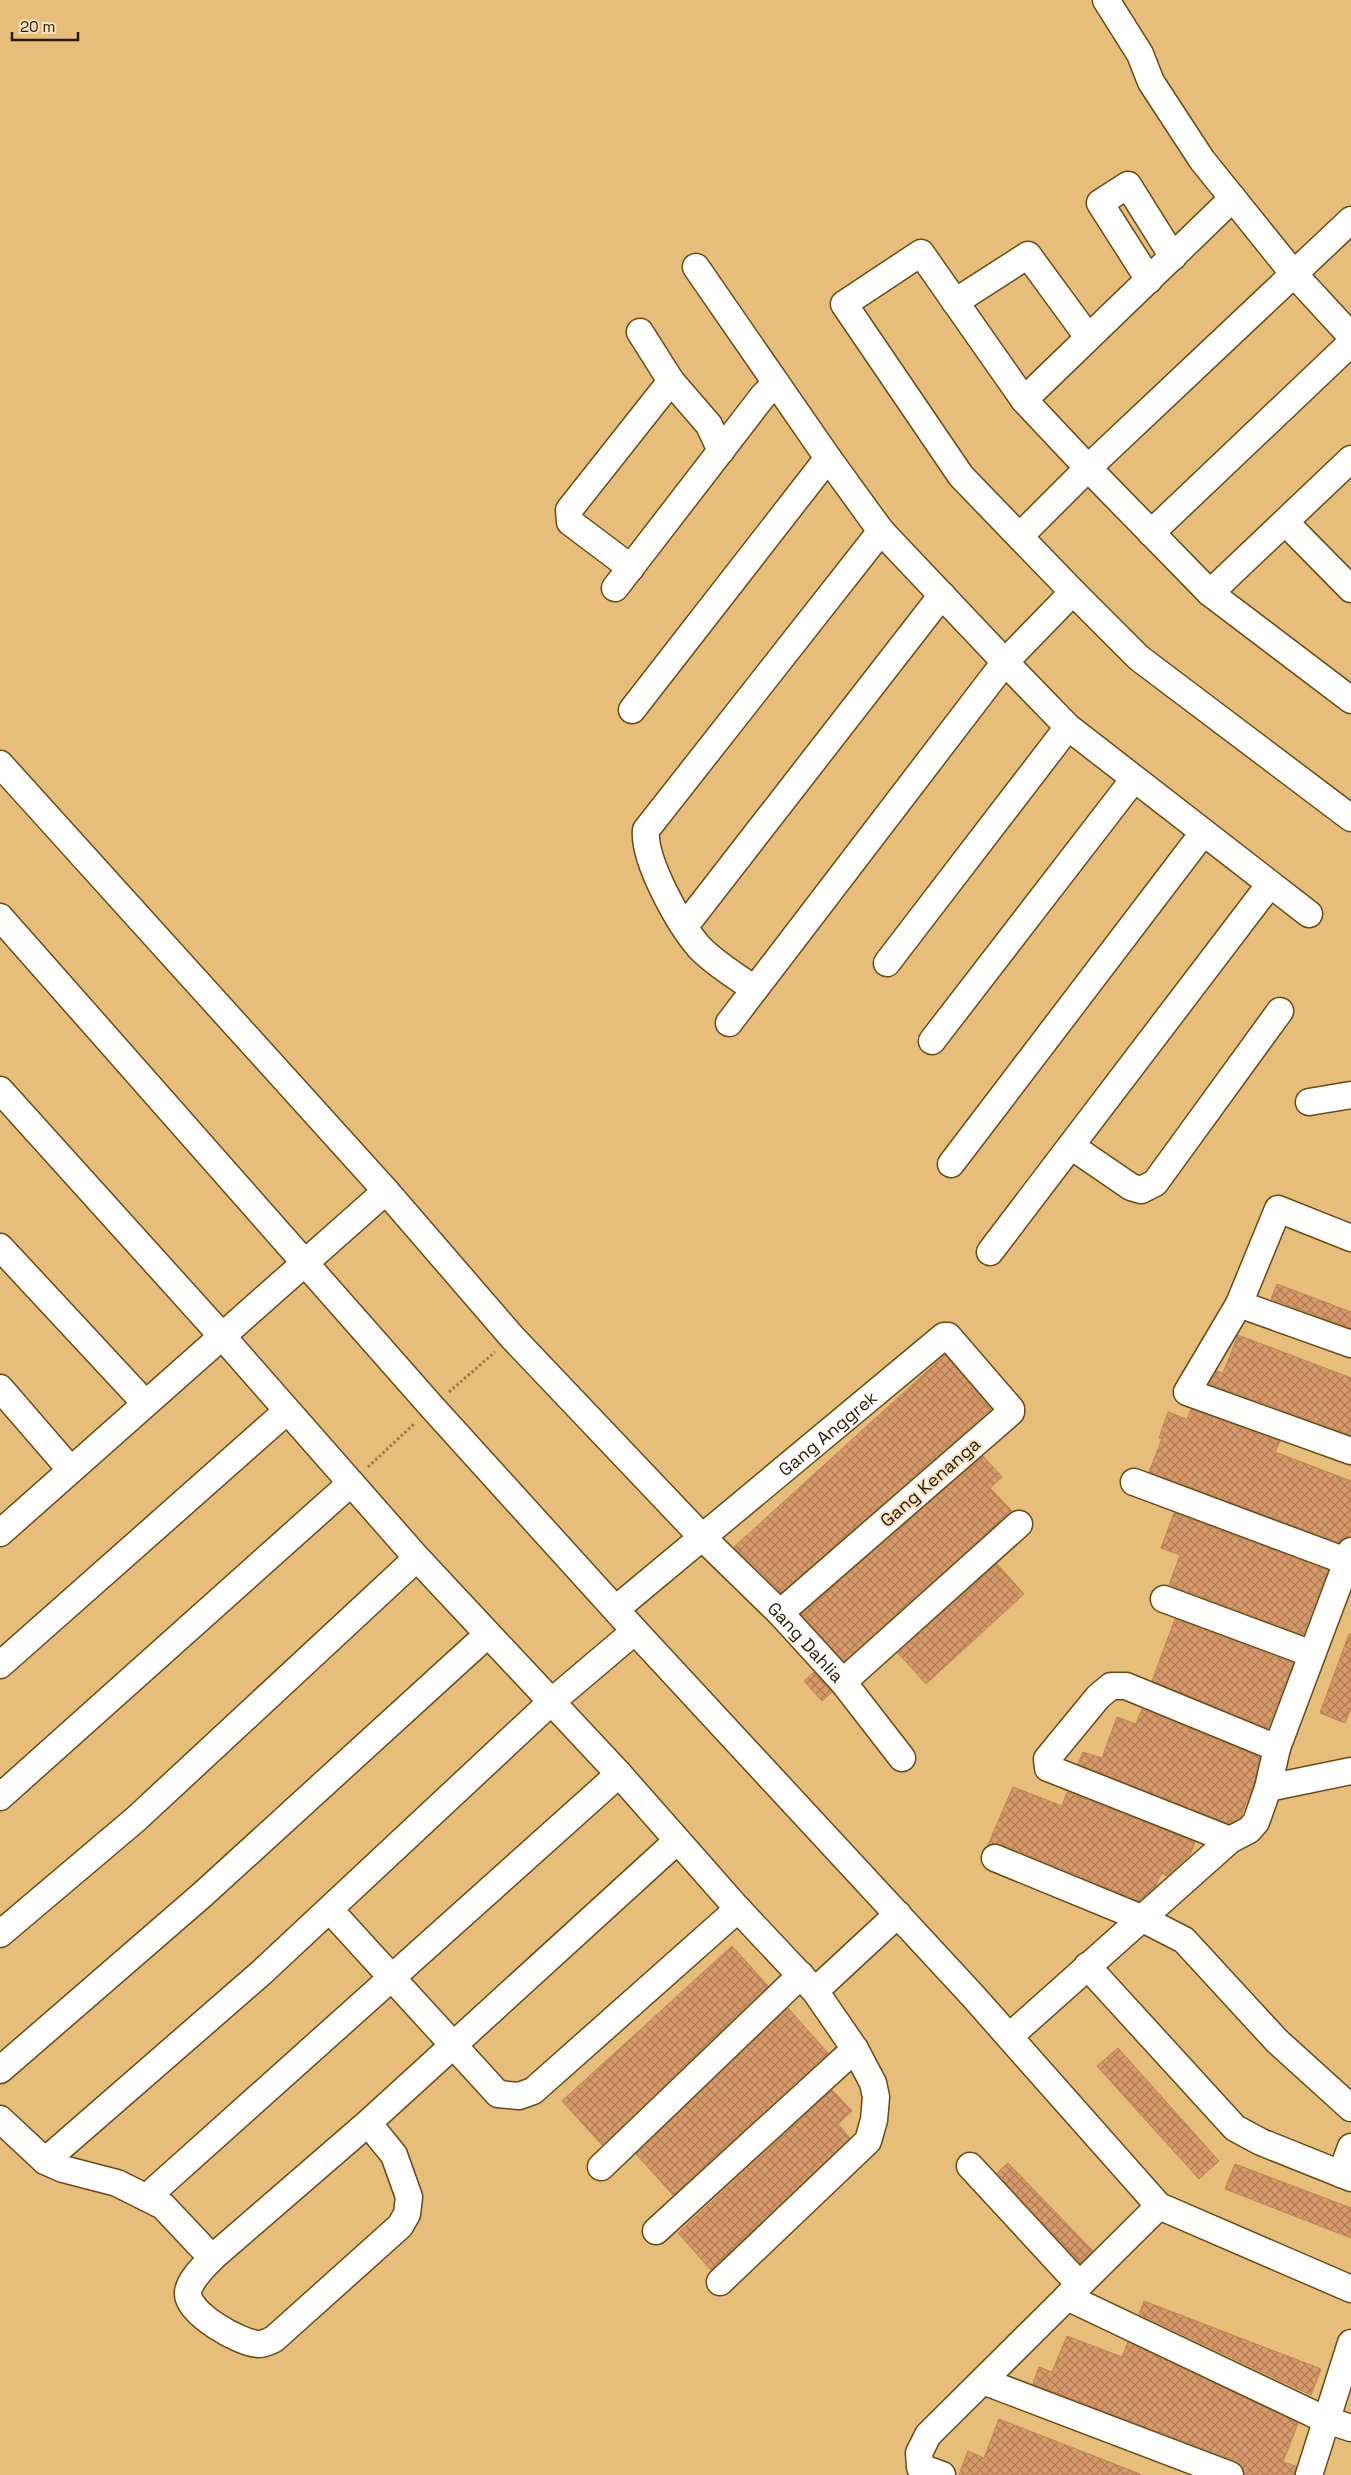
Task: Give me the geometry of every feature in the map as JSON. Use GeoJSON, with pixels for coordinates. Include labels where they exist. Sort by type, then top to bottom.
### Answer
{"type":"FeatureCollection","features":[{"type":"Feature","properties":{"kind":"street"},"geometry":{"type":"LineString","coordinates":[[1106,0],[1140,54],[1151,82],[1172,117],[1202,160],[1293,273],[1351,336]]}},
{"type":"Feature","properties":{"kind":"street"},"geometry":{"type":"LineString","coordinates":[[1150,280],[1100,203],[1128,186],[1173,257]]}},
{"type":"Feature","properties":{"kind":"street"},"geometry":{"type":"LineString","coordinates":[[1024,400],[1233,198]]}},
{"type":"Feature","properties":{"kind":"street"},"geometry":{"type":"LineString","coordinates":[[1020,536],[1088,468],[1351,220]]}},
{"type":"Feature","properties":{"kind":"street"},"geometry":{"type":"LineString","coordinates":[[1347,806],[1139,658],[961,476],[844,304],[921,253],[1024,400],[1088,468],[1210,593],[1351,700]]}},
{"type":"Feature","properties":{"kind":"street"},"geometry":{"type":"LineString","coordinates":[[955,302],[1028,255],[1088,337]]}},
{"type":"Feature","properties":{"kind":"street"},"geometry":{"type":"LineString","coordinates":[[696,267],[770,390],[828,458],[881,531],[942,596],[1068,727],[1309,914]]}},
{"type":"Feature","properties":{"kind":"street"},"geometry":{"type":"LineString","coordinates":[[640,332],[671,381],[709,425],[721,451]]}},
{"type":"Feature","properties":{"kind":"street"},"geometry":{"type":"LineString","coordinates":[[1151,533],[1351,343]]}},
{"type":"Feature","properties":{"kind":"street"},"geometry":{"type":"LineString","coordinates":[[631,568],[570,522],[569,510],[671,381]]}},
{"type":"Feature","properties":{"kind":"street"},"geometry":{"type":"LineString","coordinates":[[709,425],[770,390]]}},
{"type":"Feature","properties":{"kind":"street"},"geometry":{"type":"LineString","coordinates":[[615,588],[770,390]]}},
{"type":"Feature","properties":{"kind":"street"},"geometry":{"type":"LineString","coordinates":[[632,710],[828,458]]}},
{"type":"Feature","properties":{"kind":"street"},"geometry":{"type":"LineString","coordinates":[[1210,593],[1350,462]]}},
{"type":"Feature","properties":{"kind":"street"},"geometry":{"type":"LineString","coordinates":[[1285,522],[1351,589]]}},
{"type":"Feature","properties":{"kind":"street"},"geometry":{"type":"LineString","coordinates":[[754,989],[699,947],[659,884],[645,842],[646,830],[881,531]]}},
{"type":"Feature","properties":{"kind":"street"},"geometry":{"type":"LineString","coordinates":[[729,1023],[1005,662],[1073,592]]}},
{"type":"Feature","properties":{"kind":"street"},"geometry":{"type":"LineString","coordinates":[[685,926],[942,596]]}},
{"type":"Feature","properties":{"kind":"street"},"geometry":{"type":"LineString","coordinates":[[887,963],[1068,727]]}},
{"type":"Feature","properties":{"kind":"street","name":"Gang Dahlia"},"geometry":{"type":"LineString","coordinates":[[0,764],[386,1191],[512,1336],[701,1536],[780,1613],[843,1682],[902,1758]]}},
{"type":"Feature","properties":{"kind":"street"},"geometry":{"type":"LineString","coordinates":[[932,1041],[1134,779]]}},
{"type":"Feature","properties":{"kind":"street"},"geometry":{"type":"LineString","coordinates":[[951,1164],[1203,832]]}},
{"type":"Feature","properties":{"kind":"street"},"geometry":{"type":"LineString","coordinates":[[990,1252],[1270,884]]}},
{"type":"Feature","properties":{"kind":"street"},"geometry":{"type":"LineString","coordinates":[[4,928],[432,1407],[635,1631],[1010,2036],[1159,2206],[1351,2290]]}},
{"type":"Feature","properties":{"kind":"street"},"geometry":{"type":"LineString","coordinates":[[1070,1146],[1131,1187],[1141,1190],[1155,1183],[1280,1011]]}},
{"type":"Feature","properties":{"kind":"street"},"geometry":{"type":"LineString","coordinates":[[0,1090],[222,1336],[417,1558],[550,1703],[619,1774],[738,1909],[808,1983],[854,2049],[873,2083],[876,2097],[874,2120],[868,2141],[720,2282]]}},
{"type":"Feature","properties":{"kind":"street"},"geometry":{"type":"LineString","coordinates":[[1309,1102],[1351,1095]]}},
{"type":"Feature","properties":{"kind":"street"},"geometry":{"type":"LineString","coordinates":[[0,1533],[386,1191]]}},
{"type":"Feature","properties":{"kind":"street"},"geometry":{"type":"LineString","coordinates":[[1351,1238],[1278,1209],[1239,1304],[1187,1392],[1351,1451]]}},
{"type":"Feature","properties":{"kind":"street"},"geometry":{"type":"LineString","coordinates":[[0,1247],[145,1403]]}},
{"type":"Feature","properties":{"kind":"street"},"geometry":{"type":"LineString","coordinates":[[1239,1304],[1351,1344]]}},
{"type":"Feature","properties":{"kind":"street","name":"Gang Anggrek"},"geometry":{"type":"LineString","coordinates":[[701,1536],[944,1336],[948,1336],[953,1340]]}},
{"type":"Feature","properties":{"kind":"street","name":"Gang Kenanga"},"geometry":{"type":"LineString","coordinates":[[780,1613],[1010,1412],[1011,1409],[953,1340]]}},
{"type":"Feature","properties":{"kind":"street"},"geometry":{"type":"LineString","coordinates":[[0,1388],[70,1469]]}},
{"type":"Feature","properties":{"kind":"street"},"geometry":{"type":"LineString","coordinates":[[0,1665],[288,1411]]}},
{"type":"Feature","properties":{"kind":"street"},"geometry":{"type":"LineString","coordinates":[[1010,2036],[1230,1840],[1249,1830],[1256,1822],[1268,1788],[1277,1748],[1349,1559],[1134,1482]]}},
{"type":"Feature","properties":{"kind":"street"},"geometry":{"type":"LineString","coordinates":[[0,1798],[351,1483]]}},
{"type":"Feature","properties":{"kind":"street"},"geometry":{"type":"LineString","coordinates":[[843,1682],[1018,1524]]}},
{"type":"Feature","properties":{"kind":"street"},"geometry":{"type":"LineString","coordinates":[[616,1608],[701,1536]]}},
{"type":"Feature","properties":{"kind":"street"},"geometry":{"type":"LineString","coordinates":[[0,1934],[136,1819],[417,1558]]}},
{"type":"Feature","properties":{"kind":"street"},"geometry":{"type":"LineString","coordinates":[[1164,1599],[1312,1654]]}},
{"type":"Feature","properties":{"kind":"street"},"geometry":{"type":"LineString","coordinates":[[46,2160],[261,1973],[550,1703],[635,1631]]}},
{"type":"Feature","properties":{"kind":"street"},"geometry":{"type":"LineString","coordinates":[[0,2070],[202,1894],[487,1635]]}},
{"type":"Feature","properties":{"kind":"street"},"geometry":{"type":"LineString","coordinates":[[1230,1840],[1048,1768],[1047,1759],[1098,1697],[1111,1686],[1126,1686],[1277,1748]]}},
{"type":"Feature","properties":{"kind":"street"},"geometry":{"type":"LineString","coordinates":[[1268,1788],[1351,1770]]}},
{"type":"Feature","properties":{"kind":"street"},"geometry":{"type":"LineString","coordinates":[[147,2197],[394,1978],[619,1774]]}},
{"type":"Feature","properties":{"kind":"street"},"geometry":{"type":"LineString","coordinates":[[368,2123],[394,2155],[409,2198],[407,2214],[400,2226],[274,2339],[260,2344],[243,2341],[202,2317],[190,2303],[188,2293],[192,2281],[212,2258],[368,2123],[677,1841]]}},
{"type":"Feature","properties":{"kind":"street"},"geometry":{"type":"LineString","coordinates":[[995,1858],[1141,1918],[1184,1940],[1277,2041],[1351,2108]]}},
{"type":"Feature","properties":{"kind":"street"},"geometry":{"type":"LineString","coordinates":[[330,1910],[498,2094],[519,2096],[533,2091],[738,1909]]}},
{"type":"Feature","properties":{"kind":"street"},"geometry":{"type":"LineString","coordinates":[[601,2167],[808,1983],[898,1914]]}},
{"type":"Feature","properties":{"kind":"street"},"geometry":{"type":"LineString","coordinates":[[1087,1966],[1235,2128],[1261,2142],[1346,2176],[1351,2147]]}},
{"type":"Feature","properties":{"kind":"street"},"geometry":{"type":"LineString","coordinates":[[656,2231],[854,2049]]}},
{"type":"Feature","properties":{"kind":"street"},"geometry":{"type":"LineString","coordinates":[[0,2119],[46,2160],[63,2169],[117,2184],[163,2206],[212,2258]]}},
{"type":"Feature","properties":{"kind":"street"},"geometry":{"type":"LineString","coordinates":[[970,2166],[1073,2290],[1326,2420],[1351,2428]]}},
{"type":"Feature","properties":{"kind":"street"},"geometry":{"type":"LineString","coordinates":[[942,2475],[920,2467],[918,2453],[928,2435],[1159,2206]]}},
{"type":"Feature","properties":{"kind":"street"},"geometry":{"type":"LineString","coordinates":[[1309,2475],[1351,2344]]}},
{"type":"Feature","properties":{"kind":"street"},"geometry":{"type":"LineString","coordinates":[[983,2381],[1230,2475]]}},
{"type":"Feature","properties":{"kind":"building"},"geometry":{"type":"Polygon","coordinates":[[[1277,1284],[1351,1312],[1351,1328],[1271,1299],[1277,1284]]]}},
{"type":"Feature","properties":{"kind":"building"},"geometry":{"type":"Polygon","coordinates":[[[1238,1335],[1351,1378],[1351,1435],[1209,1384],[1217,1371],[1223,1373],[1238,1335]]]}},
{"type":"Feature","properties":{"kind":"building"},"geometry":{"type":"Polygon","coordinates":[[[945,1355],[991,1409],[781,1593],[734,1547],[945,1355]]]}},
{"type":"Feature","properties":{"kind":"building"},"geometry":{"type":"Polygon","coordinates":[[[1191,1409],[1280,1441],[1275,1452],[1351,1481],[1351,1530],[1349,1536],[1339,1543],[1149,1472],[1162,1439],[1159,1438],[1168,1412],[1187,1419],[1191,1409]]]}},
{"type":"Feature","properties":{"kind":"building"},"geometry":{"type":"Polygon","coordinates":[[[983,1456],[1002,1477],[990,1488],[1012,1511],[844,1661],[801,1614],[983,1456]]]}},
{"type":"Feature","properties":{"kind":"building"},"geometry":{"type":"Polygon","coordinates":[[[1174,1513],[1328,1570],[1303,1635],[1169,1585],[1180,1555],[1161,1548],[1174,1513]]]}},
{"type":"Feature","properties":{"kind":"building"},"geometry":{"type":"Polygon","coordinates":[[[997,1564],[1024,1594],[926,1684],[898,1653],[997,1564]]]}},
{"type":"Feature","properties":{"kind":"building"},"geometry":{"type":"Polygon","coordinates":[[[1175,1619],[1293,1663],[1268,1728],[1152,1681],[1175,1619]]]}},
{"type":"Feature","properties":{"kind":"building"},"geometry":{"type":"Polygon","coordinates":[[[1349,1634],[1351,1634],[1351,1708],[1345,1723],[1320,1713],[1349,1634]]]}},
{"type":"Feature","properties":{"kind":"building"},"geometry":{"type":"Polygon","coordinates":[[[814,1672],[832,1692],[822,1701],[804,1681],[814,1672]]]}},
{"type":"Feature","properties":{"kind":"building"},"geometry":{"type":"Polygon","coordinates":[[[1142,1709],[1260,1757],[1254,1784],[1240,1818],[1229,1824],[1078,1764],[1083,1752],[1102,1758],[1117,1717],[1136,1724],[1142,1709]]]}},
{"type":"Feature","properties":{"kind":"building"},"geometry":{"type":"Polygon","coordinates":[[[1013,1787],[1062,1806],[1067,1792],[1195,1842],[1190,1855],[1167,1876],[1161,1873],[1156,1886],[1139,1901],[1001,1844],[988,1845],[1013,1787]]]}},
{"type":"Feature","properties":{"kind":"building"},"geometry":{"type":"Polygon","coordinates":[[[732,1946],[768,1986],[602,2145],[562,2101],[732,1946]]]}},
{"type":"Feature","properties":{"kind":"building"},"geometry":{"type":"Polygon","coordinates":[[[788,2008],[828,2053],[673,2195],[636,2154],[788,2008]]]}},
{"type":"Feature","properties":{"kind":"building"},"geometry":{"type":"Polygon","coordinates":[[[1118,2048],[1219,2161],[1199,2179],[1097,2066],[1118,2048]]]}},
{"type":"Feature","properties":{"kind":"building"},"geometry":{"type":"Polygon","coordinates":[[[832,2090],[852,2111],[838,2124],[850,2138],[711,2270],[678,2233],[832,2090]]]}},
{"type":"Feature","properties":{"kind":"building"},"geometry":{"type":"Polygon","coordinates":[[[1008,2163],[1093,2251],[1080,2263],[997,2173],[1008,2163]]]}},
{"type":"Feature","properties":{"kind":"building"},"geometry":{"type":"Polygon","coordinates":[[[1235,2164],[1351,2208],[1351,2238],[1225,2189],[1235,2164]]]}},
{"type":"Feature","properties":{"kind":"building"},"geometry":{"type":"Polygon","coordinates":[[[1144,2301],[1321,2369],[1311,2395],[1139,2314],[1144,2301]]]}},
{"type":"Feature","properties":{"kind":"building"},"geometry":{"type":"Polygon","coordinates":[[[1067,2336],[1122,2357],[1128,2342],[1298,2423],[1283,2462],[1296,2466],[1294,2475],[1245,2475],[1242,2466],[1235,2461],[1033,2384],[1039,2367],[1052,2372],[1067,2336]]]}},
{"type":"Feature","properties":{"kind":"building"},"geometry":{"type":"Polygon","coordinates":[[[999,2419],[1140,2475],[959,2475],[968,2451],[984,2458],[999,2419]]]}}]}
